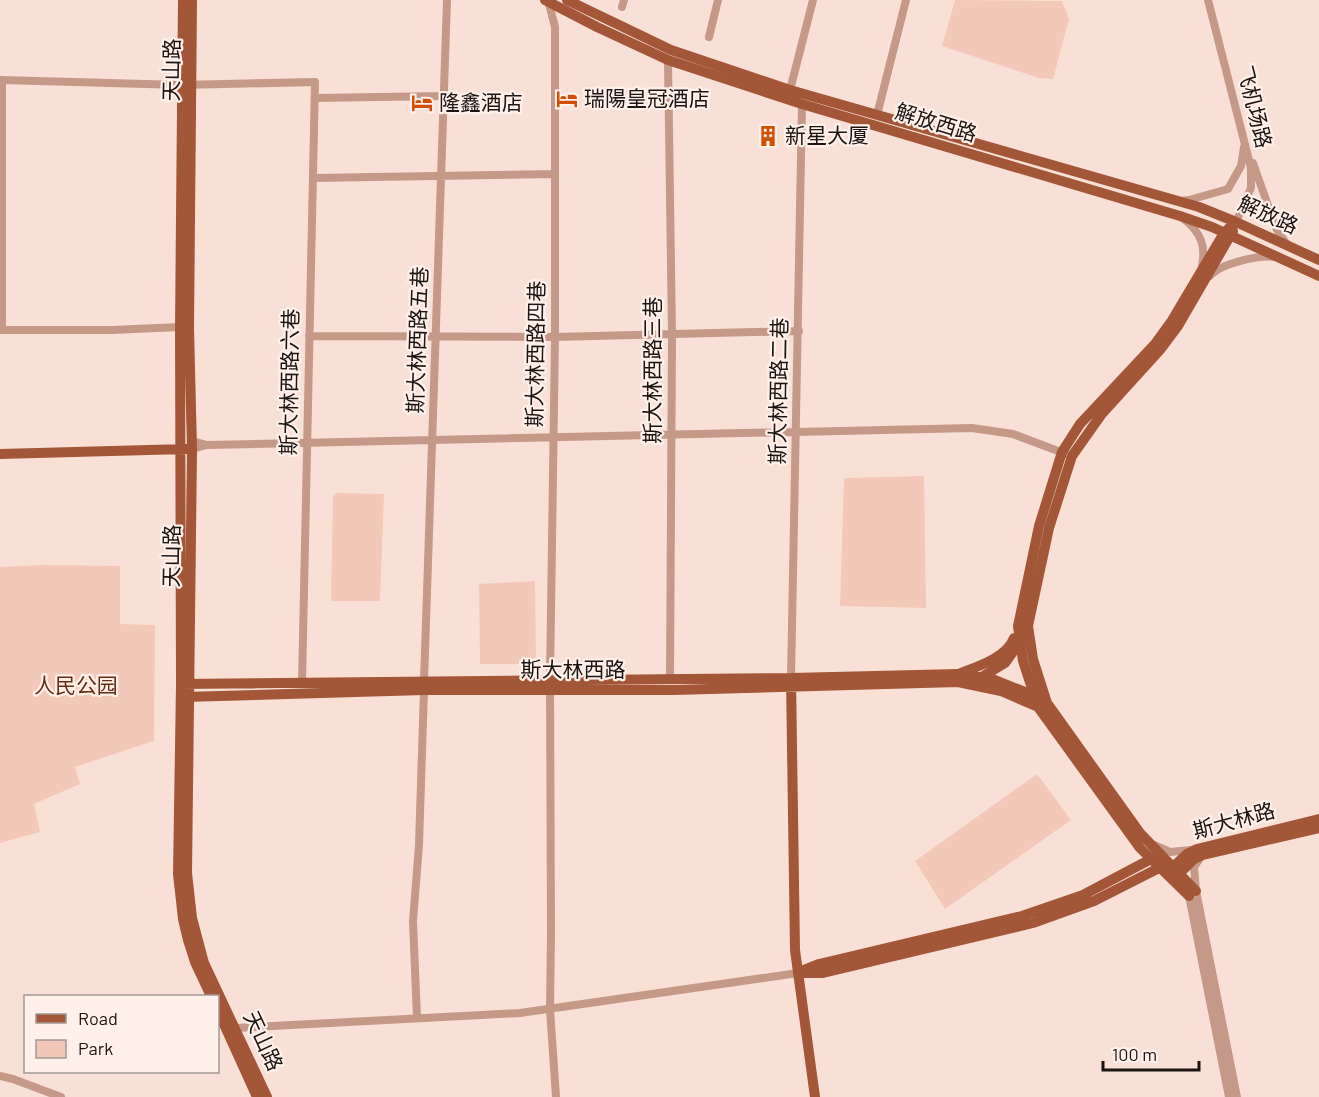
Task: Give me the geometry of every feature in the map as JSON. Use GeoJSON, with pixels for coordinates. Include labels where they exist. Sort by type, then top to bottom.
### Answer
{"type":"FeatureCollection","features":[{"type":"Feature","properties":{"kind":"main road","name":"天山路"},"geometry":{"type":"LineString","coordinates":[[183,0],[187,85],[192,445],[185,684]]}},
{"type":"Feature","properties":{"kind":"main road","name":"天山路"},"geometry":{"type":"LineString","coordinates":[[192,0],[187,85],[180,327],[187,873],[192,918],[204,963],[217,995]]}},
{"type":"Feature","properties":{"kind":"main road","name":"解放西路"},"geometry":{"type":"LineString","coordinates":[[567,0],[671,50],[790,90],[1199,207]]}},
{"type":"Feature","properties":{"kind":"main road","name":"解放西路"},"geometry":{"type":"LineString","coordinates":[[547,1],[668,60],[802,104],[1180,216],[1228,234],[1319,276]]}},
{"type":"Feature","properties":{"kind":"main road","name":"解放路"},"geometry":{"type":"LineString","coordinates":[[1199,207],[1319,260]]}},
{"type":"Feature","properties":{"kind":"main road"},"geometry":{"type":"LineString","coordinates":[[1040,697],[1023,661],[1021,641],[1067,454],[1160,350],[1178,326],[1202,278],[1236,222]]}},
{"type":"Feature","properties":{"kind":"main road"},"geometry":{"type":"LineString","coordinates":[[0,454],[180,445]]}},
{"type":"Feature","properties":{"kind":"main road"},"geometry":{"type":"LineString","coordinates":[[0,447],[192,445]]}},
{"type":"Feature","properties":{"kind":"main road"},"geometry":{"type":"LineString","coordinates":[[962,678],[1011,645],[1023,626]]}},
{"type":"Feature","properties":{"kind":"main road"},"geometry":{"type":"LineString","coordinates":[[1023,626],[1033,659],[1040,697],[1038,707]]}},
{"type":"Feature","properties":{"kind":"main road"},"geometry":{"type":"LineString","coordinates":[[981,678],[1005,663],[1021,641]]}},
{"type":"Feature","properties":{"kind":"main road"},"geometry":{"type":"LineString","coordinates":[[962,678],[992,679],[1040,697],[1047,703],[1170,873]]}},
{"type":"Feature","properties":{"kind":"main road"},"geometry":{"type":"LineString","coordinates":[[962,678],[1038,707],[1132,838],[1151,860],[1192,893]]}},
{"type":"Feature","properties":{"kind":"main road","name":"斯大林西路"},"geometry":{"type":"LineString","coordinates":[[185,697],[424,686],[670,680],[791,682],[962,678]]}},
{"type":"Feature","properties":{"kind":"main road","name":"斯大林西路"},"geometry":{"type":"LineString","coordinates":[[185,684],[302,682],[424,686]]}},
{"type":"Feature","properties":{"kind":"main road"},"geometry":{"type":"LineString","coordinates":[[791,682],[795,950],[815,1097]]}},
{"type":"Feature","properties":{"kind":"main road","name":"斯大林西路"},"geometry":{"type":"LineString","coordinates":[[550,684],[674,690],[791,682]]}},
{"type":"Feature","properties":{"kind":"main road","name":"天山路"},"geometry":{"type":"LineString","coordinates":[[185,697],[178,874],[188,940],[211,995]]}},
{"type":"Feature","properties":{"kind":"main road","name":"斯大林路"},"geometry":{"type":"LineString","coordinates":[[798,973],[823,973],[1033,923],[1170,873],[1194,859],[1200,852],[1319,819]]}},
{"type":"Feature","properties":{"kind":"main road","name":"斯大林路"},"geometry":{"type":"LineString","coordinates":[[1200,852],[1319,828]]}},
{"type":"Feature","properties":{"kind":"main road"},"geometry":{"type":"LineString","coordinates":[[798,973],[819,964],[1022,916],[1083,895],[1151,860]]}},
{"type":"Feature","properties":{"kind":"main road","name":"天山路"},"geometry":{"type":"LineString","coordinates":[[219,1000],[257,1097]]}},
{"type":"Feature","properties":{"kind":"main road","name":"天山路"},"geometry":{"type":"LineString","coordinates":[[219,1012],[267,1097]]}},
{"type":"Feature","properties":{"kind":"street","name":"斯大林西路五巷"},"geometry":{"type":"LineString","coordinates":[[417,1018],[413,921],[419,844],[447,0]]}},
{"type":"Feature","properties":{"kind":"street"},"geometry":{"type":"LineString","coordinates":[[709,38],[718,0]]}},
{"type":"Feature","properties":{"kind":"street"},"geometry":{"type":"LineString","coordinates":[[790,90],[813,0]]}},
{"type":"Feature","properties":{"kind":"street"},"geometry":{"type":"LineString","coordinates":[[877,115],[906,0]]}},
{"type":"Feature","properties":{"kind":"street","name":"飞机场路"},"geometry":{"type":"LineString","coordinates":[[1208,0],[1251,168],[1251,189],[1236,222]]}},
{"type":"Feature","properties":{"kind":"street","name":"斯大林西路四巷"},"geometry":{"type":"LineString","coordinates":[[547,1],[555,27],[550,1009],[556,1097]]}},
{"type":"Feature","properties":{"kind":"street","name":"斯大林西路三巷"},"geometry":{"type":"LineString","coordinates":[[668,60],[672,334],[670,680]]}},
{"type":"Feature","properties":{"kind":"street"},"geometry":{"type":"LineString","coordinates":[[180,327],[112,330],[1,330],[1,80],[187,85]]}},
{"type":"Feature","properties":{"kind":"street","name":"斯大林西路六巷"},"geometry":{"type":"LineString","coordinates":[[187,85],[315,82],[302,682]]}},
{"type":"Feature","properties":{"kind":"street"},"geometry":{"type":"LineString","coordinates":[[315,98],[444,96]]}},
{"type":"Feature","properties":{"kind":"street","name":"斯大林西路二巷"},"geometry":{"type":"LineString","coordinates":[[791,682],[802,104]]}},
{"type":"Feature","properties":{"kind":"street"},"geometry":{"type":"LineString","coordinates":[[1173,201],[1189,200],[1228,189],[1241,166],[1245,143]]}},
{"type":"Feature","properties":{"kind":"street"},"geometry":{"type":"LineString","coordinates":[[1245,143],[1276,228],[1287,246]]}},
{"type":"Feature","properties":{"kind":"street"},"geometry":{"type":"LineString","coordinates":[[313,178],[554,174]]}},
{"type":"Feature","properties":{"kind":"street"},"geometry":{"type":"LineString","coordinates":[[1180,216],[1197,229],[1201,238],[1202,278]]}},
{"type":"Feature","properties":{"kind":"street"},"geometry":{"type":"LineString","coordinates":[[1202,278],[1222,266],[1265,257],[1281,258]]}},
{"type":"Feature","properties":{"kind":"street"},"geometry":{"type":"LineString","coordinates":[[309,336],[555,337],[799,331]]}},
{"type":"Feature","properties":{"kind":"street"},"geometry":{"type":"LineString","coordinates":[[192,445],[972,428],[992,430],[1034,440],[1067,454]]}},
{"type":"Feature","properties":{"kind":"street"},"geometry":{"type":"LineString","coordinates":[[1148,842],[1170,852],[1200,852],[1194,867],[1192,893],[1229,1097]]}},
{"type":"Feature","properties":{"kind":"street"},"geometry":{"type":"LineString","coordinates":[[1192,893],[1237,1097]]}},
{"type":"Feature","properties":{"kind":"street"},"geometry":{"type":"LineString","coordinates":[[231,1030],[520,1013],[798,973]]}},
{"type":"Feature","properties":{"kind":"street"},"geometry":{"type":"LineString","coordinates":[[0,1076],[61,1097]]}},
{"type":"Feature","properties":{"kind":"green space"},"geometry":{"type":"Polygon","coordinates":[[[955,0],[1062,1],[1069,19],[1053,79],[1039,78],[942,46],[955,0]]]}},
{"type":"Feature","properties":{"kind":"green space"},"geometry":{"type":"Polygon","coordinates":[[[924,476],[926,608],[840,606],[844,478],[924,476]]]}},
{"type":"Feature","properties":{"kind":"green space"},"geometry":{"type":"Polygon","coordinates":[[[337,493],[384,494],[380,601],[331,601],[333,496],[337,493]]]}},
{"type":"Feature","properties":{"kind":"green space","name":"人民公园"},"geometry":{"type":"Polygon","coordinates":[[[120,566],[120,624],[155,625],[154,741],[75,767],[80,784],[34,804],[40,832],[0,843],[0,567],[120,566]]]}},
{"type":"Feature","properties":{"kind":"green space"},"geometry":{"type":"Polygon","coordinates":[[[535,581],[536,664],[480,664],[479,584],[535,581]]]}},
{"type":"Feature","properties":{"kind":"green space"},"geometry":{"type":"Polygon","coordinates":[[[1037,774],[1071,820],[945,909],[915,861],[1037,774]]]}},
{"type":"Feature","properties":{"kind":"place","name":"瑞陽皇冠酒店"},"geometry":{"type":"Point","coordinates":[567,99]}},
{"type":"Feature","properties":{"kind":"place","name":"隆鑫酒店"},"geometry":{"type":"Point","coordinates":[422,103]}},
{"type":"Feature","properties":{"kind":"place","name":"新星大厦"},"geometry":{"type":"Point","coordinates":[768,136]}}]}
